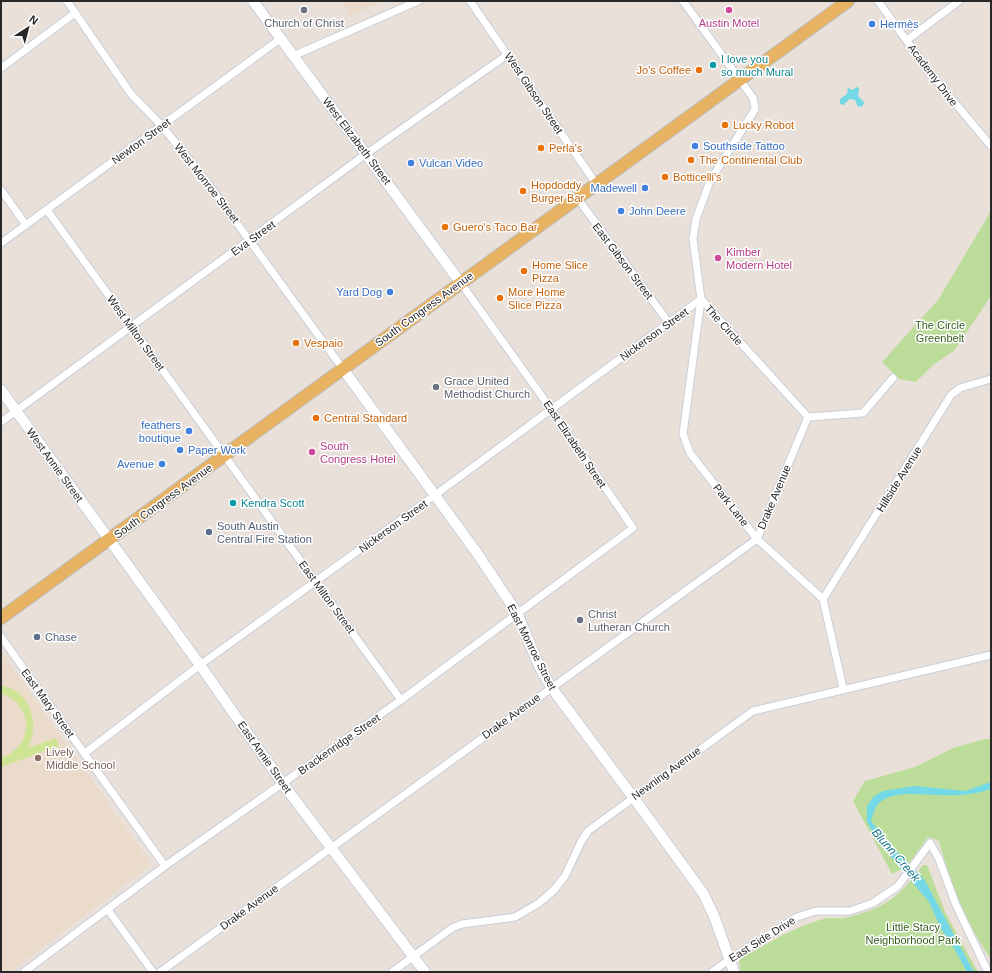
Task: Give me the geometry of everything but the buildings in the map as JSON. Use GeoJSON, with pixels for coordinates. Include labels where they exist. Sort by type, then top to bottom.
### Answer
{"type":"FeatureCollection","features":[{"type":"Feature","properties":{"kind":"main road","name":"South Congress Avenue"},"geometry":{"type":"LineString","coordinates":[[1,618],[460,282],[578,199],[848,1]]}},
{"type":"Feature","properties":{"kind":"street","name":"West Monroe Street"},"geometry":{"type":"LineString","coordinates":[[67,1],[131,94],[162,126],[250,240],[343,369]]}},
{"type":"Feature","properties":{"kind":"street","name":"West Elizabeth Street"},"geometry":{"type":"LineString","coordinates":[[253,1],[460,282]]}},
{"type":"Feature","properties":{"kind":"street"},"geometry":{"type":"LineString","coordinates":[[293,56],[418,1]]}},
{"type":"Feature","properties":{"kind":"street","name":"West Gibson Street"},"geometry":{"type":"LineString","coordinates":[[470,1],[597,185]]}},
{"type":"Feature","properties":{"kind":"street","name":"Academy Drive"},"geometry":{"type":"LineString","coordinates":[[878,1],[930,73],[991,146]]}},
{"type":"Feature","properties":{"kind":"street"},"geometry":{"type":"LineString","coordinates":[[907,40],[959,1]]}},
{"type":"Feature","properties":{"kind":"street"},"geometry":{"type":"LineString","coordinates":[[686,2],[740,80]]}},
{"type":"Feature","properties":{"kind":"street"},"geometry":{"type":"LineString","coordinates":[[1,68],[75,13]]}},
{"type":"Feature","properties":{"kind":"street","name":"Newton Street"},"geometry":{"type":"LineString","coordinates":[[1,243],[280,39]]}},
{"type":"Feature","properties":{"kind":"street","name":"Eva Street"},"geometry":{"type":"LineString","coordinates":[[1,422],[366,154],[507,55]]}},
{"type":"Feature","properties":{"kind":"street","name":"The Circle"},"geometry":{"type":"LineString","coordinates":[[740,80],[753,98],[755,108],[710,181],[696,219],[693,239],[701,299],[808,417]]}},
{"type":"Feature","properties":{"kind":"street"},"geometry":{"type":"LineString","coordinates":[[1,190],[26,225]]}},
{"type":"Feature","properties":{"kind":"street","name":"East Gibson Street"},"geometry":{"type":"LineString","coordinates":[[578,199],[669,323]]}},
{"type":"Feature","properties":{"kind":"street","name":"West Milton Street"},"geometry":{"type":"LineString","coordinates":[[47,210],[225,455]]}},
{"type":"Feature","properties":{"kind":"street","name":"East Elizabeth Street"},"geometry":{"type":"LineString","coordinates":[[460,282],[551,409],[633,528]]}},
{"type":"Feature","properties":{"kind":"street","name":"Nickerson Street"},"geometry":{"type":"LineString","coordinates":[[85,753],[200,665],[435,495],[701,299]]}},
{"type":"Feature","properties":{"kind":"street","name":"Park Lane"},"geometry":{"type":"LineString","coordinates":[[701,299],[683,434],[690,453],[757,539],[823,599]]}},
{"type":"Feature","properties":{"kind":"street","name":"East Monroe Street"},"geometry":{"type":"LineString","coordinates":[[343,369],[477,553],[517,613],[540,668],[551,687],[703,893],[714,916],[734,972]]}},
{"type":"Feature","properties":{"kind":"street"},"geometry":{"type":"LineString","coordinates":[[808,417],[863,413],[894,378]]}},
{"type":"Feature","properties":{"kind":"street","name":"Hillside Avenue"},"geometry":{"type":"LineString","coordinates":[[823,599],[951,395],[960,388],[991,379]]}},
{"type":"Feature","properties":{"kind":"street","name":"West Annie Street"},"geometry":{"type":"LineString","coordinates":[[1,390],[109,539]]}},
{"type":"Feature","properties":{"kind":"street","name":"Drake Avenue"},"geometry":{"type":"LineString","coordinates":[[160,972],[757,539],[808,417]]}},
{"type":"Feature","properties":{"kind":"street","name":"East Milton Street"},"geometry":{"type":"LineString","coordinates":[[225,455],[401,700]]}},
{"type":"Feature","properties":{"kind":"street","name":"Brackenridge Street"},"geometry":{"type":"LineString","coordinates":[[24,972],[165,866],[401,700],[633,528]]}},
{"type":"Feature","properties":{"kind":"street","name":"East Annie Street"},"geometry":{"type":"LineString","coordinates":[[109,539],[200,665],[283,784],[425,972]]}},
{"type":"Feature","properties":{"kind":"street"},"geometry":{"type":"LineString","coordinates":[[823,599],[843,688]]}},
{"type":"Feature","properties":{"kind":"street","name":"East Mary Street"},"geometry":{"type":"LineString","coordinates":[[1,637],[165,866]]}},
{"type":"Feature","properties":{"kind":"street","name":"Newning Avenue"},"geometry":{"type":"LineString","coordinates":[[392,972],[452,928],[462,924],[515,917],[539,903],[554,890],[565,876],[581,842],[588,831],[753,710],[991,655]]}},
{"type":"Feature","properties":{"kind":"street","name":"East Side Drive"},"geometry":{"type":"LineString","coordinates":[[712,972],[730,959],[798,917],[816,911],[860,909],[873,903],[898,886],[913,868],[930,843],[939,858],[956,905],[988,972]]}},
{"type":"Feature","properties":{"kind":"street"},"geometry":{"type":"LineString","coordinates":[[108,910],[152,972]]}},
{"type":"Feature","properties":{"kind":"shaded area"},"geometry":{"type":"Polygon","coordinates":[[[341,1],[384,1],[349,16],[341,1]]]}},
{"type":"Feature","properties":{"kind":"shaded area","name":"Lively Middle School"},"geometry":{"type":"Polygon","coordinates":[[[1,652],[151,864],[10,972],[1,972],[1,652]]]}},
{"type":"Feature","properties":{"kind":"green space","name":"The Circle Greenbelt"},"geometry":{"type":"Polygon","coordinates":[[[991,211],[991,296],[954,351],[934,364],[916,382],[899,379],[882,362],[938,300],[991,211]]]}},
{"type":"Feature","properties":{"kind":"green space"},"geometry":{"type":"Polygon","coordinates":[[[1,685],[11,688],[20,694],[30,709],[33,719],[33,728],[32,738],[28,748],[56,738],[59,746],[1,767],[1,758],[12,752],[20,744],[26,726],[25,716],[20,707],[12,699],[1,693],[1,685]]]}},
{"type":"Feature","properties":{"kind":"green space"},"geometry":{"type":"Polygon","coordinates":[[[985,739],[991,739],[991,959],[966,917],[948,872],[939,841],[928,837],[906,867],[892,874],[853,801],[865,781],[915,767],[953,748],[985,739]]]}},
{"type":"Feature","properties":{"kind":"green space","name":"Little Stacy Neighborhood Park"},"geometry":{"type":"Polygon","coordinates":[[[923,865],[927,865],[946,914],[978,972],[741,972],[739,961],[743,957],[792,931],[812,922],[828,918],[844,918],[870,911],[880,906],[898,894],[923,865]]]}},
{"type":"Feature","properties":{"kind":"water"},"geometry":{"type":"Polygon","coordinates":[[[856,87],[859,88],[858,96],[864,102],[863,106],[858,107],[855,100],[849,99],[844,105],[840,104],[840,99],[847,94],[848,88],[853,90],[856,87]]]}},
{"type":"Feature","properties":{"kind":"water","name":"Blunn Creek"},"geometry":{"type":"Polygon","coordinates":[[[991,782],[991,789],[972,794],[903,794],[889,797],[878,804],[871,821],[896,851],[924,879],[974,972],[967,972],[951,943],[941,929],[929,902],[877,840],[867,822],[867,806],[874,796],[883,791],[915,786],[965,791],[991,782]]]}},
{"type":"Feature","properties":{"kind":"place","name":"Church of Christ"},"geometry":{"type":"Point","coordinates":[304,10]}},
{"type":"Feature","properties":{"kind":"place","name":"Austin Motel"},"geometry":{"type":"Point","coordinates":[729,10]}},
{"type":"Feature","properties":{"kind":"place","name":"Hermès"},"geometry":{"type":"Point","coordinates":[872,24]}},
{"type":"Feature","properties":{"kind":"place","name":"I love you so much Mural"},"geometry":{"type":"Point","coordinates":[713,65]}},
{"type":"Feature","properties":{"kind":"place","name":"Jo's Coffee"},"geometry":{"type":"Point","coordinates":[699,70]}},
{"type":"Feature","properties":{"kind":"place","name":"Lucky Robot"},"geometry":{"type":"Point","coordinates":[725,125]}},
{"type":"Feature","properties":{"kind":"place","name":"Southside Tattoo"},"geometry":{"type":"Point","coordinates":[695,146]}},
{"type":"Feature","properties":{"kind":"place","name":"Perla's"},"geometry":{"type":"Point","coordinates":[541,148]}},
{"type":"Feature","properties":{"kind":"place","name":"The Continental Club"},"geometry":{"type":"Point","coordinates":[691,160]}},
{"type":"Feature","properties":{"kind":"place","name":"Vulcan Video"},"geometry":{"type":"Point","coordinates":[411,163]}},
{"type":"Feature","properties":{"kind":"place","name":"Botticelli's"},"geometry":{"type":"Point","coordinates":[665,177]}},
{"type":"Feature","properties":{"kind":"place","name":"Madewell"},"geometry":{"type":"Point","coordinates":[645,188]}},
{"type":"Feature","properties":{"kind":"place","name":"Hopdoddy Burger Bar"},"geometry":{"type":"Point","coordinates":[523,191]}},
{"type":"Feature","properties":{"kind":"place","name":"John Deere"},"geometry":{"type":"Point","coordinates":[621,211]}},
{"type":"Feature","properties":{"kind":"place","name":"Guero's Taco Bar"},"geometry":{"type":"Point","coordinates":[445,227]}},
{"type":"Feature","properties":{"kind":"place","name":"Kimber Modern Hotel"},"geometry":{"type":"Point","coordinates":[718,258]}},
{"type":"Feature","properties":{"kind":"place","name":"Home Slice Pizza"},"geometry":{"type":"Point","coordinates":[524,271]}},
{"type":"Feature","properties":{"kind":"place","name":"Yard Dog"},"geometry":{"type":"Point","coordinates":[390,292]}},
{"type":"Feature","properties":{"kind":"place","name":"More Home Slice Pizza"},"geometry":{"type":"Point","coordinates":[500,298]}},
{"type":"Feature","properties":{"kind":"place","name":"Vespaio"},"geometry":{"type":"Point","coordinates":[296,343]}},
{"type":"Feature","properties":{"kind":"place","name":"Grace United Methodist Church"},"geometry":{"type":"Point","coordinates":[436,387]}},
{"type":"Feature","properties":{"kind":"place","name":"Central Standard"},"geometry":{"type":"Point","coordinates":[316,418]}},
{"type":"Feature","properties":{"kind":"place","name":"feathers boutique"},"geometry":{"type":"Point","coordinates":[189,431]}},
{"type":"Feature","properties":{"kind":"place","name":"Paper Work"},"geometry":{"type":"Point","coordinates":[180,450]}},
{"type":"Feature","properties":{"kind":"place","name":"South Congress Hotel"},"geometry":{"type":"Point","coordinates":[312,452]}},
{"type":"Feature","properties":{"kind":"place","name":"Avenue"},"geometry":{"type":"Point","coordinates":[162,464]}},
{"type":"Feature","properties":{"kind":"place","name":"Kendra Scott"},"geometry":{"type":"Point","coordinates":[233,503]}},
{"type":"Feature","properties":{"kind":"place","name":"South Austin Central Fire Station"},"geometry":{"type":"Point","coordinates":[209,532]}},
{"type":"Feature","properties":{"kind":"place","name":"Christ Lutheran Church"},"geometry":{"type":"Point","coordinates":[580,620]}},
{"type":"Feature","properties":{"kind":"place","name":"Chase"},"geometry":{"type":"Point","coordinates":[37,637]}},
{"type":"Feature","properties":{"kind":"place","name":"Lively Middle School"},"geometry":{"type":"Point","coordinates":[38,758]}}]}
